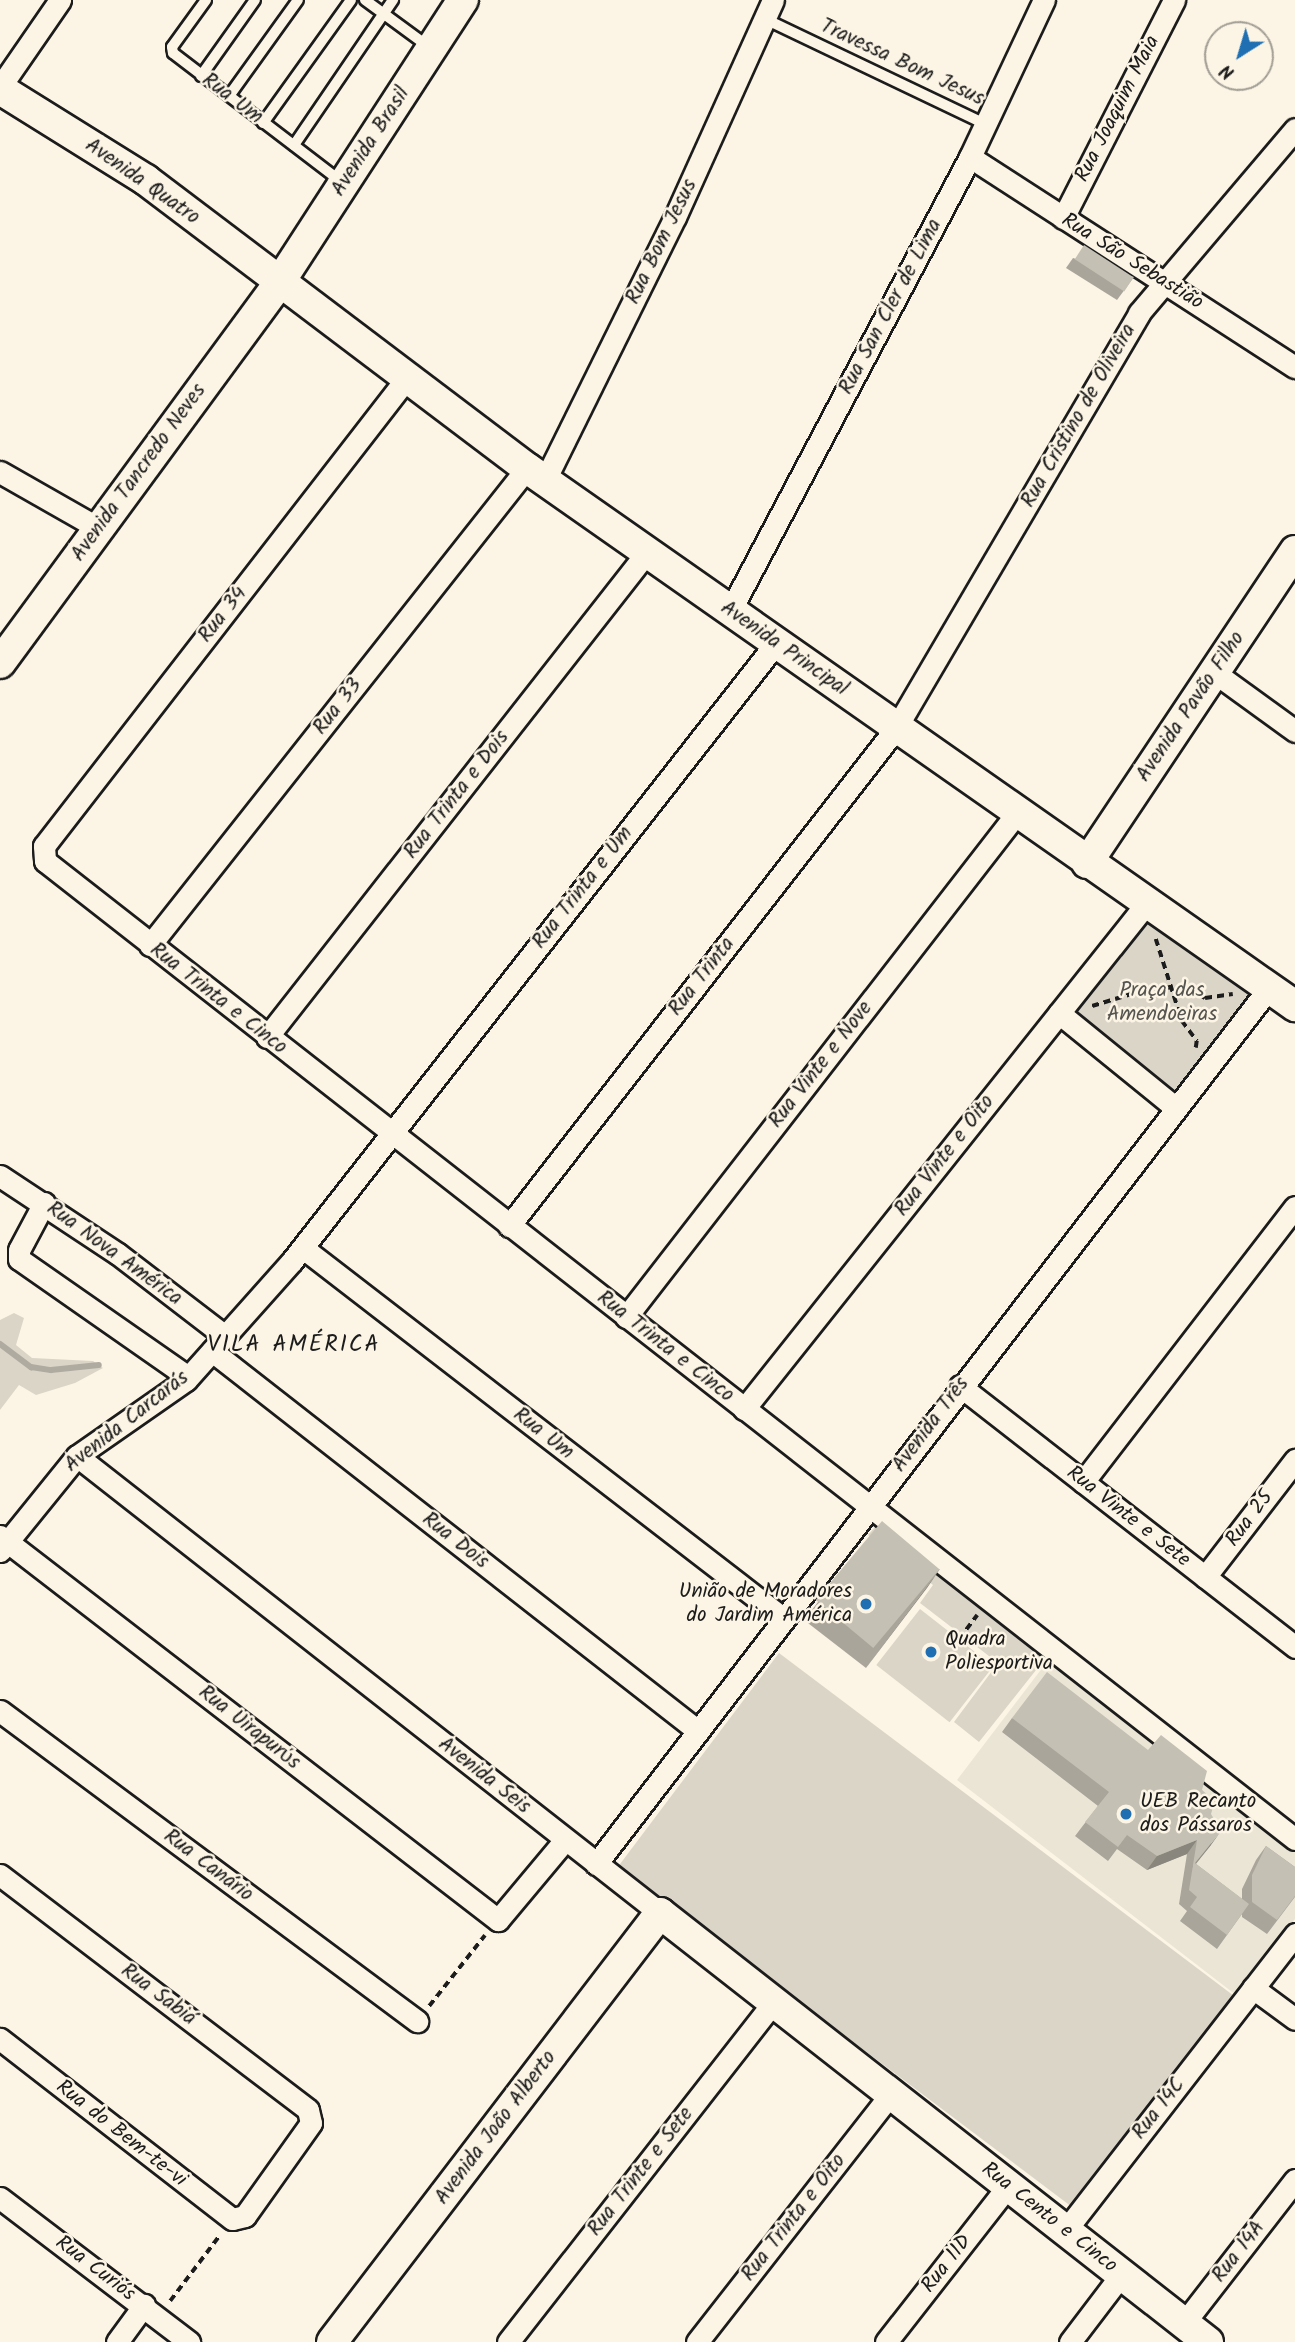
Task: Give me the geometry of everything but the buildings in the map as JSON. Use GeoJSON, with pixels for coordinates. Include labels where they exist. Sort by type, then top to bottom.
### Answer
{"type":"FeatureCollection","features":[{"type":"Feature","properties":{"kind":"street"},"geometry":{"type":"LineString","coordinates":[[0,88],[60,0]]}},
{"type":"Feature","properties":{"kind":"street","name":"Avenida Brasil"},"geometry":{"type":"LineString","coordinates":[[279,283],[463,0]]}},
{"type":"Feature","properties":{"kind":"street","name":"Rua San Cler de Lima"},"geometry":{"type":"LineString","coordinates":[[730,611],[970,157],[1044,0]]}},
{"type":"Feature","properties":{"kind":"street","name":"Rua Joaquim Maia"},"geometry":{"type":"LineString","coordinates":[[1063,218],[1174,0]]}},
{"type":"Feature","properties":{"kind":"street","name":"Rua Bom Jesus"},"geometry":{"type":"LineString","coordinates":[[536,474],[675,217],[769,9]]}},
{"type":"Feature","properties":{"kind":"street","name":"Avenida Quatro"},"geometry":{"type":"LineString","coordinates":[[0,88],[135,172],[279,283]]}},
{"type":"Feature","properties":{"kind":"street","name":"Rua Cristino de Oliveira"},"geometry":{"type":"LineString","coordinates":[[896,728],[1139,313],[1295,129]]}},
{"type":"Feature","properties":{"kind":"street","name":"Rua São Sebastião"},"geometry":{"type":"LineString","coordinates":[[970,157],[1295,367]]}},
{"type":"Feature","properties":{"kind":"street","name":"Avenida Principal"},"geometry":{"type":"LineString","coordinates":[[279,283],[536,474],[1087,863],[1295,1006]]}},
{"type":"Feature","properties":{"kind":"street","name":"Avenida Tancredo Neves"},"geometry":{"type":"LineString","coordinates":[[0,663],[279,283]]}},
{"type":"Feature","properties":{"kind":"street","name":"Rua 34"},"geometry":{"type":"LineString","coordinates":[[42,851],[406,379]]}},
{"type":"Feature","properties":{"kind":"street"},"geometry":{"type":"LineString","coordinates":[[0,472],[98,528]]}},
{"type":"Feature","properties":{"kind":"street","name":"Rua 33"},"geometry":{"type":"LineString","coordinates":[[150,945],[536,474]]}},
{"type":"Feature","properties":{"kind":"street","name":"Avenida Pavão Filho"},"geometry":{"type":"LineString","coordinates":[[1087,863],[1295,551]]}},
{"type":"Feature","properties":{"kind":"street","name":"Rua Trinta e Dois"},"geometry":{"type":"LineString","coordinates":[[267,1037],[647,552]]}},
{"type":"Feature","properties":{"kind":"street","name":"Rua Trinta e Um"},"geometry":{"type":"LineString","coordinates":[[394,1136],[580,890],[776,643]]}},
{"type":"Feature","properties":{"kind":"street"},"geometry":{"type":"LineString","coordinates":[[1215,673],[1295,731]]}},
{"type":"Feature","properties":{"kind":"street","name":"Rua Trinta"},"geometry":{"type":"LineString","coordinates":[[509,1226],[896,728]]}},
{"type":"Feature","properties":{"kind":"street","name":"Rua Vinte e Nove"},"geometry":{"type":"LineString","coordinates":[[626,1317],[1017,813]]}},
{"type":"Feature","properties":{"kind":"street","name":"Rua Trinta e Cinco"},"geometry":{"type":"LineString","coordinates":[[42,851],[48,865],[1295,1839]]}},
{"type":"Feature","properties":{"kind":"street","name":"Rua Vinte e Oito"},"geometry":{"type":"LineString","coordinates":[[744,1409],[1146,904]]}},
{"type":"Feature","properties":{"kind":"street","name":"Avenida Três"},"geometry":{"type":"LineString","coordinates":[[596,1864],[960,1386],[1269,988]]}},
{"type":"Feature","properties":{"kind":"street"},"geometry":{"type":"LineString","coordinates":[[1059,1013],[1176,1108]]}},
{"type":"Feature","properties":{"kind":"street","name":"Avenida Carcarás"},"geometry":{"type":"LineString","coordinates":[[2,1543],[78,1456],[188,1377],[303,1248],[394,1136]]}},
{"type":"Feature","properties":{"kind":"street","name":"Rua Nova América"},"geometry":{"type":"LineString","coordinates":[[0,1176],[44,1203],[219,1343]]}},
{"type":"Feature","properties":{"kind":"street"},"geometry":{"type":"LineString","coordinates":[[44,1203],[19,1250],[19,1259],[188,1377]]}},
{"type":"Feature","properties":{"kind":"street"},"geometry":{"type":"LineString","coordinates":[[1083,1482],[1295,1207]]}},
{"type":"Feature","properties":{"kind":"street","name":"Rua Um"},"geometry":{"type":"LineString","coordinates":[[303,1248],[783,1619]]}},
{"type":"Feature","properties":{"kind":"street","name":"Rua Dois"},"geometry":{"type":"LineString","coordinates":[[219,1343],[698,1731]]}},
{"type":"Feature","properties":{"kind":"street","name":"Rua Vinte e Sete"},"geometry":{"type":"LineString","coordinates":[[960,1386],[1295,1647]]}},
{"type":"Feature","properties":{"kind":"street","name":"Avenida Seis"},"geometry":{"type":"LineString","coordinates":[[78,1456],[890,2095]]}},
{"type":"Feature","properties":{"kind":"street","name":"Rua 25"},"geometry":{"type":"LineString","coordinates":[[1205,1577],[1295,1460]]}},
{"type":"Feature","properties":{"kind":"street","name":"Rua Uirapurύs"},"geometry":{"type":"LineString","coordinates":[[2,1543],[498,1920]]}},
{"type":"Feature","properties":{"kind":"street","name":"Rua Canário"},"geometry":{"type":"LineString","coordinates":[[0,1711],[417,2021]]}},
{"type":"Feature","properties":{"kind":"street"},"geometry":{"type":"LineString","coordinates":[[498,1920],[565,1840]]}},
{"type":"Feature","properties":{"kind":"street","name":"Rua Sabiá"},"geometry":{"type":"LineString","coordinates":[[0,1875],[308,2110],[312,2118],[238,2218]]}},
{"type":"Feature","properties":{"kind":"street","name":"Avenida João Alberto"},"geometry":{"type":"LineString","coordinates":[[342,2339],[660,1913]]}},
{"type":"Feature","properties":{"kind":"street","name":"Rua 14C"},"geometry":{"type":"LineString","coordinates":[[1065,2231],[1295,1934]]}},
{"type":"Feature","properties":{"kind":"street"},"geometry":{"type":"LineString","coordinates":[[1253,1988],[1295,2020]]}},
{"type":"Feature","properties":{"kind":"street","name":"Rua Trinte e Sete"},"geometry":{"type":"LineString","coordinates":[[508,2342],[773,2003]]}},
{"type":"Feature","properties":{"kind":"street","name":"Rua do Bem-te-vi"},"geometry":{"type":"LineString","coordinates":[[0,2039],[238,2218]]}},
{"type":"Feature","properties":{"kind":"street","name":"Rua Cento e Cinco"},"geometry":{"type":"LineString","coordinates":[[890,2095],[1208,2342]]}},
{"type":"Feature","properties":{"kind":"street","name":"Rua Trinta e Oito"},"geometry":{"type":"LineString","coordinates":[[697,2342],[890,2095]]}},
{"type":"Feature","properties":{"kind":"street","name":"Rua 14A"},"geometry":{"type":"LineString","coordinates":[[1184,2323],[1295,2180]]}},
{"type":"Feature","properties":{"kind":"street","name":"Rua 11D"},"geometry":{"type":"LineString","coordinates":[[886,2342],[1007,2186]]}},
{"type":"Feature","properties":{"kind":"street","name":"Rua Curiós"},"geometry":{"type":"LineString","coordinates":[[0,2199],[189,2342]]}},
{"type":"Feature","properties":{"kind":"street"},"geometry":{"type":"LineString","coordinates":[[1070,2342],[1121,2275]]}},
{"type":"Feature","properties":{"kind":"street"},"geometry":{"type":"LineString","coordinates":[[117,2342],[151,2311]]}},
{"type":"Feature","properties":{"kind":"lane","name":"Rua Um"},"geometry":{"type":"LineString","coordinates":[[206,0],[172,50],[201,76],[344,183]]}},
{"type":"Feature","properties":{"kind":"lane"},"geometry":{"type":"LineString","coordinates":[[201,76],[255,0]]}},
{"type":"Feature","properties":{"kind":"lane"},"geometry":{"type":"LineString","coordinates":[[229,96],[298,0]]}},
{"type":"Feature","properties":{"kind":"lane"},"geometry":{"type":"LineString","coordinates":[[264,123],[351,0]]}},
{"type":"Feature","properties":{"kind":"lane"},"geometry":{"type":"LineString","coordinates":[[365,0],[431,48]]}},
{"type":"Feature","properties":{"kind":"lane"},"geometry":{"type":"LineString","coordinates":[[293,145],[393,0]]}},
{"type":"Feature","properties":{"kind":"lane","name":"Travessa Bom Jesus"},"geometry":{"type":"LineString","coordinates":[[769,9],[985,124]]}},
{"type":"Feature","properties":{"kind":"path"},"geometry":{"type":"LineString","coordinates":[[1146,904],[1182,1021],[1197,1041],[1194,1054]]}},
{"type":"Feature","properties":{"kind":"path"},"geometry":{"type":"LineString","coordinates":[[1090,1007],[1154,987],[1189,988],[1205,998],[1269,988]]}},
{"type":"Feature","properties":{"kind":"path"},"geometry":{"type":"LineString","coordinates":[[960,1639],[988,1599]]}},
{"type":"Feature","properties":{"kind":"path"},"geometry":{"type":"LineString","coordinates":[[417,2021],[498,1920]]}},
{"type":"Feature","properties":{"kind":"path"},"geometry":{"type":"LineString","coordinates":[[151,2311],[238,2218]]}},
{"type":"Feature","properties":{"kind":"shaded area","name":"UEB Recanto dos Pássaros"},"geometry":{"type":"Polygon","coordinates":[[[1049,1659],[1295,1849],[1295,1919],[1236,1995],[957,1780],[1049,1659]]]}},
{"type":"Feature","properties":{"kind":"green space","name":"Praça das Amendoeiras"},"geometry":{"type":"Polygon","coordinates":[[[1146,906],[1268,988],[1192,1101],[1070,1019],[1146,906]]]}},
{"type":"Feature","properties":{"kind":"green space"},"geometry":{"type":"Polygon","coordinates":[[[14,1313],[24,1318],[16,1345],[32,1358],[93,1361],[103,1368],[75,1383],[36,1395],[19,1385],[0,1410],[0,1320],[14,1313]]]}},
{"type":"Feature","properties":{"kind":"green space"},"geometry":{"type":"Polygon","coordinates":[[[876,1526],[1048,1655],[979,1742],[954,1722],[998,1663],[920,1603],[933,1585],[868,1535],[876,1526]]]}},
{"type":"Feature","properties":{"kind":"green space","name":"Quadra Poliesportiva"},"geometry":{"type":"Polygon","coordinates":[[[920,1609],[993,1666],[950,1722],[876,1665],[920,1609]]]}},
{"type":"Feature","properties":{"kind":"green space"},"geometry":{"type":"Polygon","coordinates":[[[779,1653],[1237,1998],[1077,2211],[619,1865],[779,1653]]]}},
{"type":"Feature","properties":{"kind":"waterway"},"geometry":{"type":"LineString","coordinates":[[0,1344],[31,1367],[51,1370],[99,1365]]}},
{"type":"Feature","properties":{"kind":"place","name":"União de Moradores do Jardim América"},"geometry":{"type":"Point","coordinates":[866,1604]}},
{"type":"Feature","properties":{"kind":"place","name":"Quadra Poliesportiva"},"geometry":{"type":"Point","coordinates":[931,1652]}},
{"type":"Feature","properties":{"kind":"place","name":"UEB Recanto dos Pássaros"},"geometry":{"type":"Point","coordinates":[1126,1814]}},
{"type":"Feature","properties":{"kind":"district","name":"VILA AMÉRICA"},"geometry":{"type":"Point","coordinates":[294,1345]}}]}
